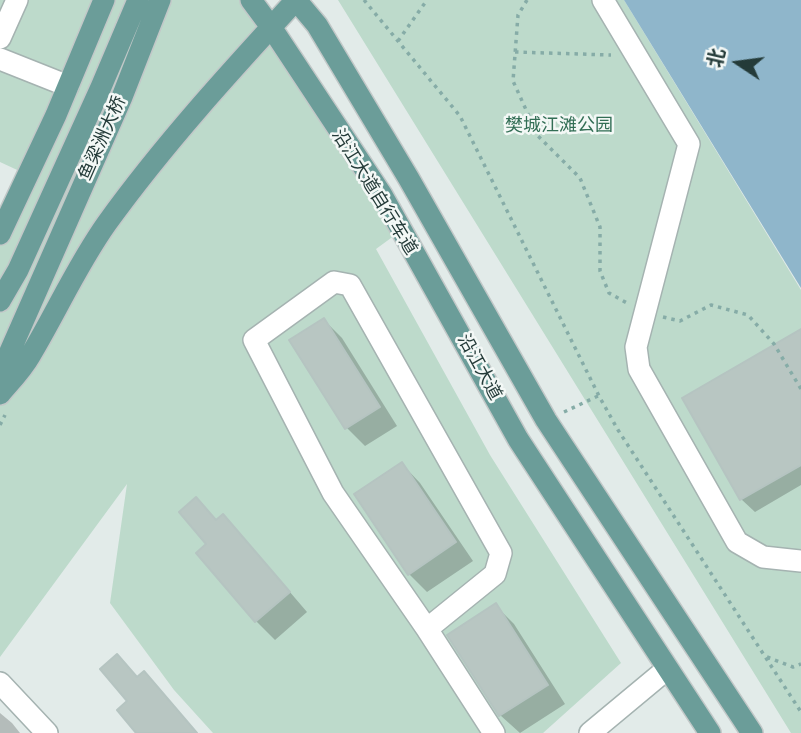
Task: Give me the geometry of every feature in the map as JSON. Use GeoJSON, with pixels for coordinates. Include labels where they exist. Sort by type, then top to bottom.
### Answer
{"type":"FeatureCollection","features":[{"type":"Feature","properties":{"kind":"main road"},"geometry":{"type":"LineString","coordinates":[[0,234],[57,115],[104,0]]}},
{"type":"Feature","properties":{"kind":"main road","name":"鱼梁洲大桥"},"geometry":{"type":"LineString","coordinates":[[0,301],[18,270],[102,87],[138,0]]}},
{"type":"Feature","properties":{"kind":"main road","name":"鱼梁洲大桥"},"geometry":{"type":"LineString","coordinates":[[0,374],[122,97],[160,0]]}},
{"type":"Feature","properties":{"kind":"main road","name":"沿江大道"},"geometry":{"type":"LineString","coordinates":[[251,0],[382,195],[518,439],[710,733]]}},
{"type":"Feature","properties":{"kind":"main road"},"geometry":{"type":"LineString","coordinates":[[3,404],[76,273],[113,215],[153,162],[296,0]]}},
{"type":"Feature","properties":{"kind":"main road","name":"沿江大道"},"geometry":{"type":"LineString","coordinates":[[296,0],[317,25],[409,179],[546,420],[752,733]]}},
{"type":"Feature","properties":{"kind":"street"},"geometry":{"type":"LineString","coordinates":[[0,38],[17,0]]}},
{"type":"Feature","properties":{"kind":"street"},"geometry":{"type":"LineString","coordinates":[[603,0],[689,144],[636,347],[639,369],[737,542],[763,556],[801,561]]}},
{"type":"Feature","properties":{"kind":"street"},"geometry":{"type":"LineString","coordinates":[[0,59],[68,86]]}},
{"type":"Feature","properties":{"kind":"street"},"geometry":{"type":"LineString","coordinates":[[427,629],[495,574],[501,553],[350,285],[334,282],[254,340],[333,493],[427,629],[494,733]]}},
{"type":"Feature","properties":{"kind":"street"},"geometry":{"type":"LineString","coordinates":[[590,733],[667,669]]}},
{"type":"Feature","properties":{"kind":"street"},"geometry":{"type":"LineString","coordinates":[[0,683],[47,733]]}},
{"type":"Feature","properties":{"kind":"path"},"geometry":{"type":"LineString","coordinates":[[364,0],[460,116],[618,430],[801,712]]}},
{"type":"Feature","properties":{"kind":"path"},"geometry":{"type":"LineString","coordinates":[[398,41],[427,0]]}},
{"type":"Feature","properties":{"kind":"path"},"geometry":{"type":"LineString","coordinates":[[527,0],[518,15],[513,81],[538,136],[580,178],[600,227],[600,271],[609,293],[645,313],[680,321],[712,305],[748,315],[774,344],[801,389]]}},
{"type":"Feature","properties":{"kind":"path"},"geometry":{"type":"LineString","coordinates":[[515,52],[637,56]]}},
{"type":"Feature","properties":{"kind":"path"},"geometry":{"type":"LineString","coordinates":[[546,420],[599,396]]}},
{"type":"Feature","properties":{"kind":"path"},"geometry":{"type":"LineString","coordinates":[[0,425],[3,404]]}},
{"type":"Feature","properties":{"kind":"path"},"geometry":{"type":"LineString","coordinates":[[765,657],[793,667],[801,664]]}},
{"type":"Feature","properties":{"kind":"green space"},"geometry":{"type":"Polygon","coordinates":[[[0,0],[251,0],[402,230],[376,249],[490,455],[621,663],[543,733],[213,733],[174,690],[110,603],[127,484],[0,657],[0,234],[28,175],[0,162],[0,0]]]}},
{"type":"Feature","properties":{"kind":"green space","name":"樊城江滩公园"},"geometry":{"type":"Polygon","coordinates":[[[338,0],[624,0],[801,290],[801,733],[791,733],[338,0]]]}},
{"type":"Feature","properties":{"kind":"water"},"geometry":{"type":"Polygon","coordinates":[[[624,0],[801,0],[801,288],[624,0]]]}},
{"type":"Feature","properties":{"kind":"building"},"geometry":{"type":"Polygon","coordinates":[[[324,318],[380,407],[345,429],[289,340],[324,318]]]}},
{"type":"Feature","properties":{"kind":"building"},"geometry":{"type":"Polygon","coordinates":[[[801,329],[801,465],[740,500],[682,398],[801,329]]]}},
{"type":"Feature","properties":{"kind":"building"},"geometry":{"type":"Polygon","coordinates":[[[402,462],[456,542],[408,575],[354,494],[402,462]]]}},
{"type":"Feature","properties":{"kind":"building"},"geometry":{"type":"Polygon","coordinates":[[[196,497],[216,520],[223,514],[290,592],[255,622],[196,553],[206,544],[179,512],[196,497]]]}},
{"type":"Feature","properties":{"kind":"building"},"geometry":{"type":"Polygon","coordinates":[[[496,603],[548,685],[499,716],[447,635],[496,603]]]}},
{"type":"Feature","properties":{"kind":"building"},"geometry":{"type":"Polygon","coordinates":[[[117,654],[137,677],[144,671],[197,733],[136,733],[117,710],[127,701],[100,669],[117,654]]]}}]}
